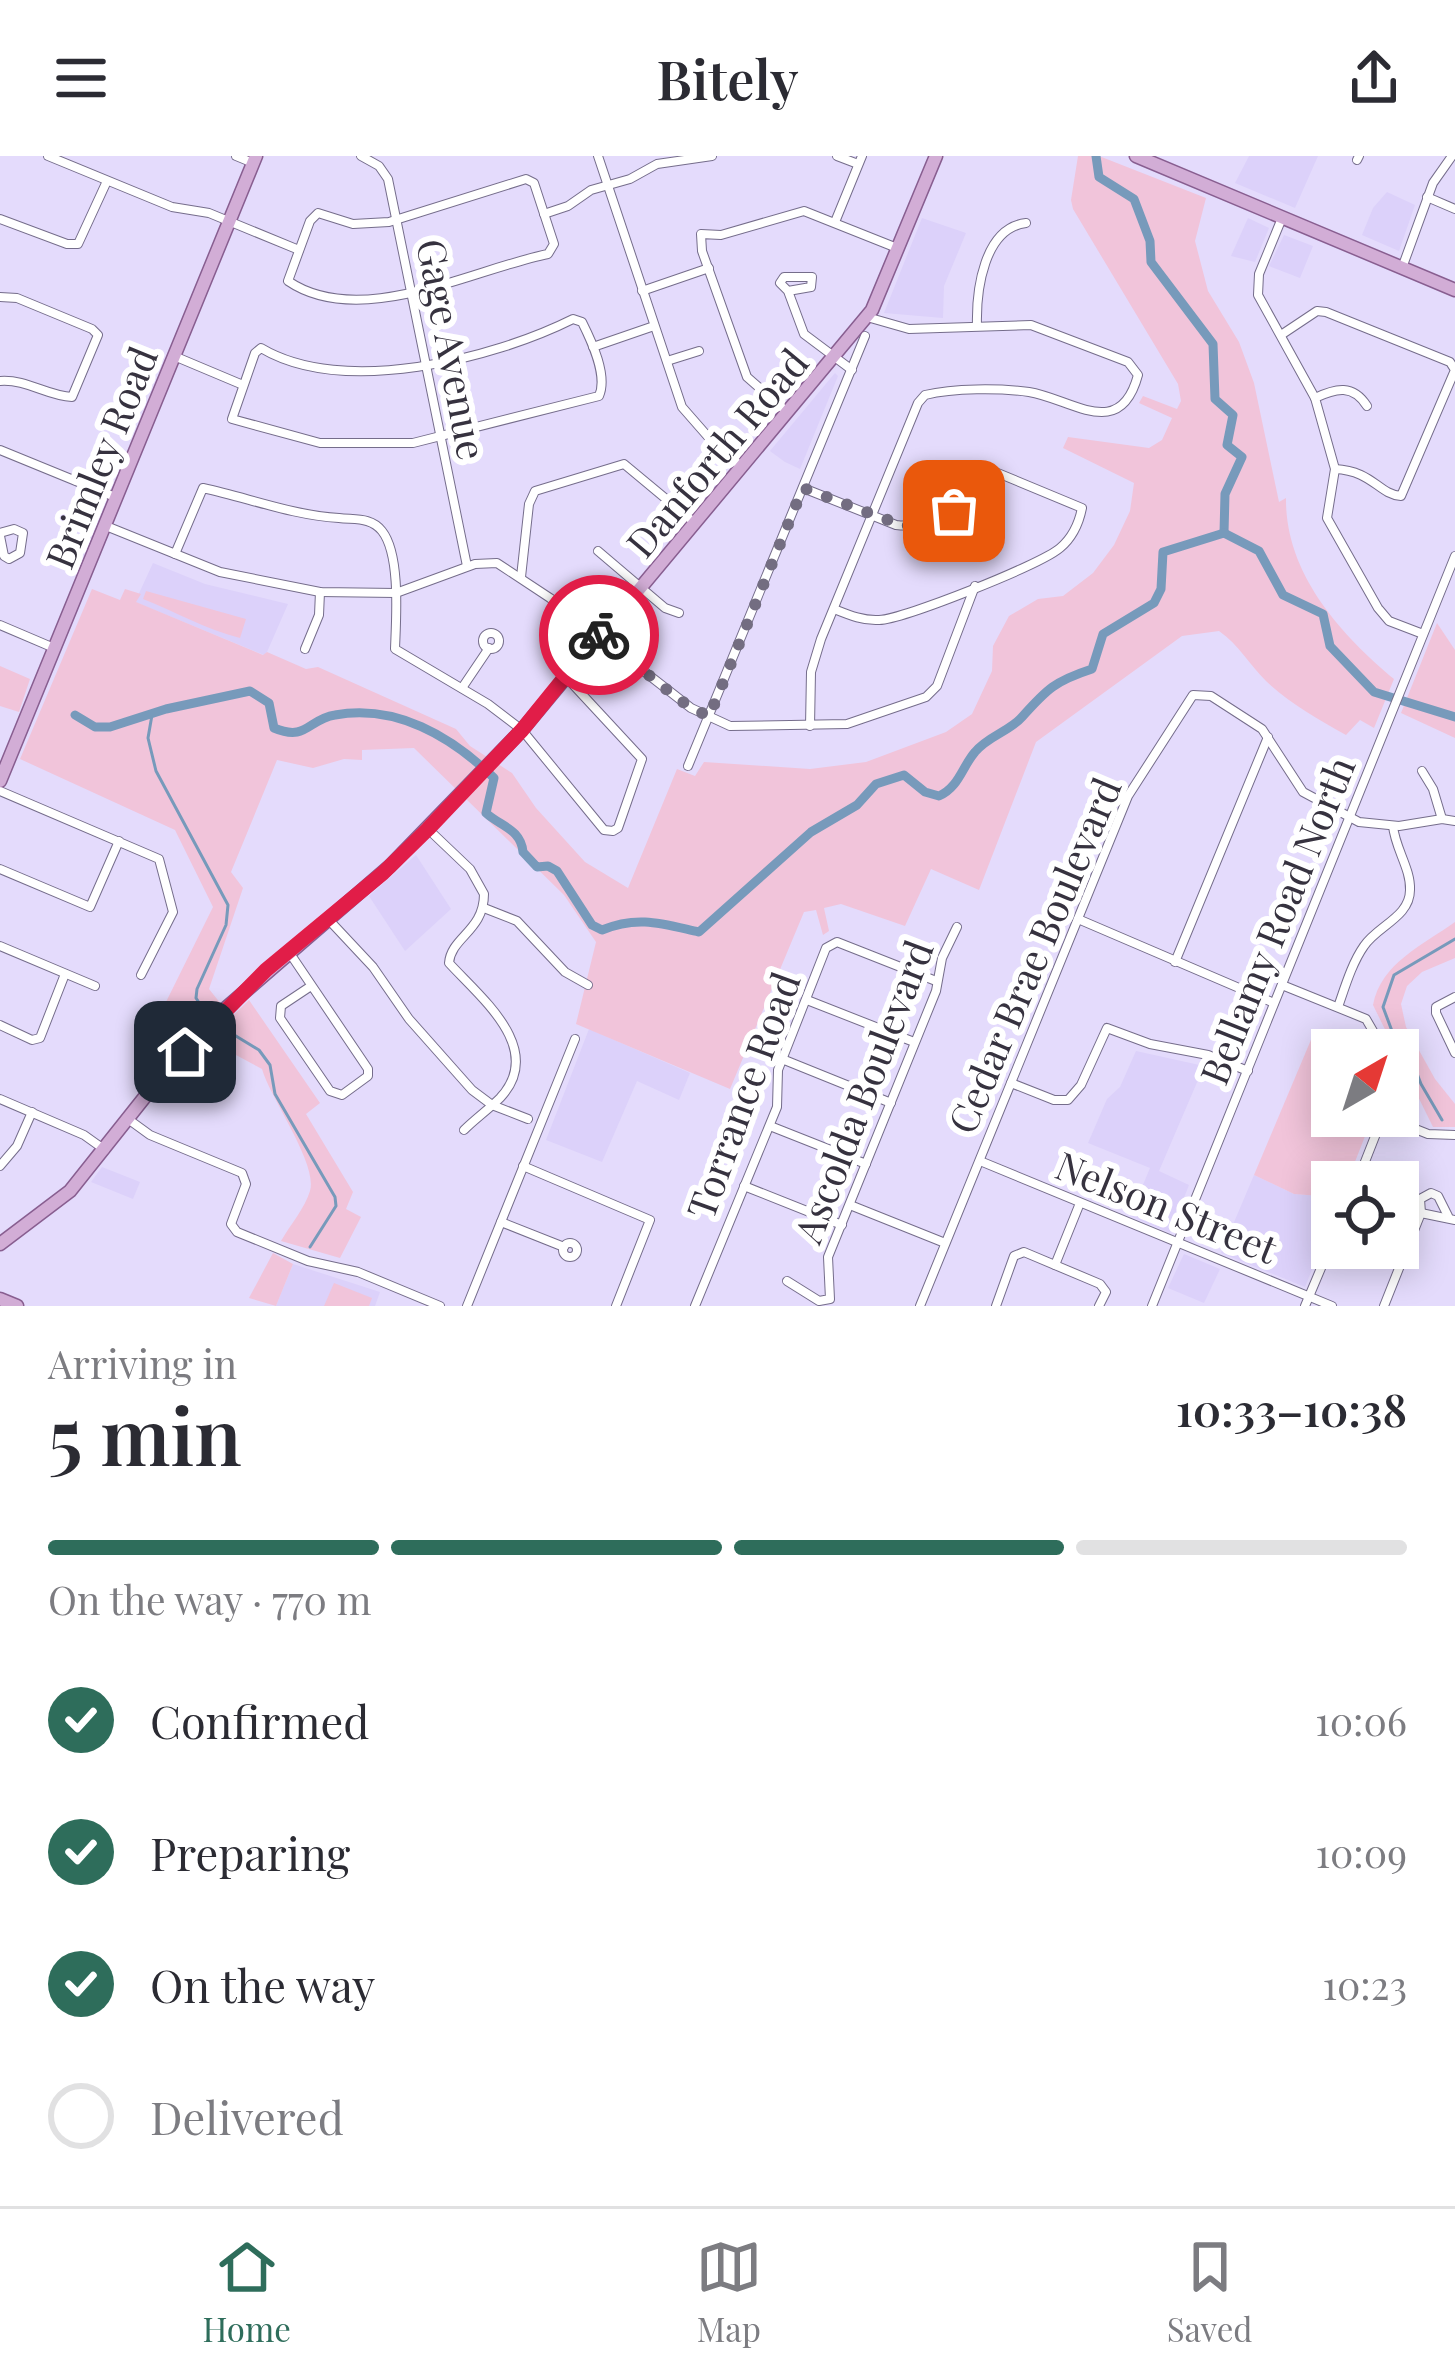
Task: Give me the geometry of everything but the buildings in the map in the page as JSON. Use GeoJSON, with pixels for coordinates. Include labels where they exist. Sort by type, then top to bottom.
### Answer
{"type":"FeatureCollection","features":[{"type":"Feature","properties":{"kind":"main road","name":"Danforth Road"},"geometry":{"type":"LineString","coordinates":[[0,1244],[58,1202],[210,1024],[428,829],[522,730],[869,314],[936,156]]}},
{"type":"Feature","properties":{"kind":"main road"},"geometry":{"type":"LineString","coordinates":[[1136,156],[1455,290]]}},
{"type":"Feature","properties":{"kind":"main road","name":"Brimley Road"},"geometry":{"type":"LineString","coordinates":[[1,774],[254,160]]}},
{"type":"Feature","properties":{"kind":"main road"},"geometry":{"type":"LineString","coordinates":[[0,1299],[16,1306]]}},
{"type":"Feature","properties":{"kind":"street"},"geometry":{"type":"LineString","coordinates":[[48,156],[172,207],[209,213],[299,250]]}},
{"type":"Feature","properties":{"kind":"street"},"geometry":{"type":"LineString","coordinates":[[236,156],[254,160]]}},
{"type":"Feature","properties":{"kind":"street","name":"Gage Avenue"},"geometry":{"type":"LineString","coordinates":[[361,156],[379,166],[388,179],[467,566]]}},
{"type":"Feature","properties":{"kind":"street"},"geometry":{"type":"LineString","coordinates":[[598,156],[687,415],[743,468]]}},
{"type":"Feature","properties":{"kind":"street"},"geometry":{"type":"LineString","coordinates":[[544,214],[672,158],[712,156]]}},
{"type":"Feature","properties":{"kind":"street"},"geometry":{"type":"LineString","coordinates":[[836,222],[860,160],[838,156]]}},
{"type":"Feature","properties":{"kind":"street"},"geometry":{"type":"LineString","coordinates":[[1402,268],[1427,197],[1451,156]]}},
{"type":"Feature","properties":{"kind":"street"},"geometry":{"type":"LineString","coordinates":[[526,179],[533,183],[554,244],[548,254],[411,293],[360,298],[291,285],[288,275],[313,216],[318,213],[353,224],[397,221],[526,179]]}},
{"type":"Feature","properties":{"kind":"street"},"geometry":{"type":"LineString","coordinates":[[0,219],[78,244],[107,181]]}},
{"type":"Feature","properties":{"kind":"street"},"geometry":{"type":"LineString","coordinates":[[1427,197],[1455,208]]}},
{"type":"Feature","properties":{"kind":"street"},"geometry":{"type":"LineString","coordinates":[[788,412],[747,377],[701,234],[721,236],[796,211],[836,222],[898,249]]}},
{"type":"Feature","properties":{"kind":"street"},"geometry":{"type":"LineString","coordinates":[[1282,218],[1258,284],[1262,305],[1315,398],[1335,469],[1327,518],[1389,621],[1423,634]]}},
{"type":"Feature","properties":{"kind":"street"},"geometry":{"type":"LineString","coordinates":[[977,326],[978,286],[1001,232],[1026,223]]}},
{"type":"Feature","properties":{"kind":"street"},"geometry":{"type":"LineString","coordinates":[[642,291],[709,268]]}},
{"type":"Feature","properties":{"kind":"street"},"geometry":{"type":"LineString","coordinates":[[788,291],[804,334],[852,370]]}},
{"type":"Feature","properties":{"kind":"street"},"geometry":{"type":"LineString","coordinates":[[0,297],[17,298],[92,328],[98,335],[72,397],[27,383],[0,381]]}},
{"type":"Feature","properties":{"kind":"street"},"geometry":{"type":"LineString","coordinates":[[1280,335],[1317,311],[1326,312],[1450,362],[1455,370],[1401,496],[1395,498],[1370,476],[1335,469]]}},
{"type":"Feature","properties":{"kind":"street"},"geometry":{"type":"LineString","coordinates":[[810,726],[811,672],[925,395],[1028,392],[1101,413],[1118,407],[1137,381],[1133,364],[1050,330],[1031,326],[909,329],[869,314]]}},
{"type":"Feature","properties":{"kind":"street"},"geometry":{"type":"LineString","coordinates":[[573,319],[582,322],[604,385],[599,396],[413,443],[350,446],[278,434],[232,419],[255,353],[261,349],[302,365],[334,370],[392,371],[426,365],[528,338],[573,319]]}},
{"type":"Feature","properties":{"kind":"street"},"geometry":{"type":"LineString","coordinates":[[593,347],[654,326]]}},
{"type":"Feature","properties":{"kind":"street"},"geometry":{"type":"LineString","coordinates":[[688,766],[865,336]]}},
{"type":"Feature","properties":{"kind":"street"},"geometry":{"type":"LineString","coordinates":[[667,361],[699,351]]}},
{"type":"Feature","properties":{"kind":"street"},"geometry":{"type":"LineString","coordinates":[[174,356],[243,385]]}},
{"type":"Feature","properties":{"kind":"street"},"geometry":{"type":"LineString","coordinates":[[1315,398],[1343,388],[1367,406]]}},
{"type":"Feature","properties":{"kind":"street"},"geometry":{"type":"LineString","coordinates":[[0,450],[116,497]]}},
{"type":"Feature","properties":{"kind":"street"},"geometry":{"type":"LineString","coordinates":[[521,577],[530,500],[536,491],[619,463],[631,467],[696,524]]}},
{"type":"Feature","properties":{"kind":"street"},"geometry":{"type":"LineString","coordinates":[[803,488],[904,526],[943,516],[968,500],[983,469],[1082,508],[1069,539],[1059,549],[975,586],[895,618],[868,620],[834,609]]}},
{"type":"Feature","properties":{"kind":"street"},"geometry":{"type":"LineString","coordinates":[[175,555],[200,491],[208,489],[285,512],[372,522],[387,538],[395,593],[395,650],[522,730],[604,830],[618,828],[642,759],[565,676]]}},
{"type":"Feature","properties":{"kind":"street"},"geometry":{"type":"LineString","coordinates":[[104,526],[241,578],[320,592],[395,593],[467,566],[497,563],[599,635],[681,701],[730,726],[847,724],[929,694],[937,686],[975,586]]}},
{"type":"Feature","properties":{"kind":"street"},"geometry":{"type":"LineString","coordinates":[[598,551],[665,608],[679,613]]}},
{"type":"Feature","properties":{"kind":"street","name":"Bellamy Road North"},"geometry":{"type":"LineString","coordinates":[[1152,1306],[1455,556]]}},
{"type":"Feature","properties":{"kind":"street"},"geometry":{"type":"LineString","coordinates":[[305,649],[319,615],[320,592]]}},
{"type":"Feature","properties":{"kind":"street"},"geometry":{"type":"LineString","coordinates":[[0,625],[54,648]]}},
{"type":"Feature","properties":{"kind":"street"},"geometry":{"type":"LineString","coordinates":[[462,688],[489,648]]}},
{"type":"Feature","properties":{"kind":"street","name":"Cedar Brae Boulevard"},"geometry":{"type":"LineString","coordinates":[[920,1306],[1132,786],[1193,695],[1211,696],[1269,736],[1303,792],[1359,822],[1394,826]]}},
{"type":"Feature","properties":{"kind":"street"},"geometry":{"type":"LineString","coordinates":[[1175,962],[1269,736]]}},
{"type":"Feature","properties":{"kind":"street"},"geometry":{"type":"LineString","coordinates":[[1421,771],[1442,819]]}},
{"type":"Feature","properties":{"kind":"street"},"geometry":{"type":"LineString","coordinates":[[0,791],[159,860],[173,910],[141,975]]}},
{"type":"Feature","properties":{"kind":"street"},"geometry":{"type":"LineString","coordinates":[[1338,1007],[1362,948],[1405,908],[1408,899],[1408,876],[1396,848],[1394,826],[1455,821]]}},
{"type":"Feature","properties":{"kind":"street"},"geometry":{"type":"LineString","coordinates":[[428,829],[476,878],[484,894],[478,923],[448,956],[449,963],[508,1030],[516,1046],[513,1077],[464,1130]]}},
{"type":"Feature","properties":{"kind":"street"},"geometry":{"type":"LineString","coordinates":[[0,869],[90,907],[119,841]]}},
{"type":"Feature","properties":{"kind":"street"},"geometry":{"type":"LineString","coordinates":[[484,908],[518,921],[565,972],[588,985]]}},
{"type":"Feature","properties":{"kind":"street"},"geometry":{"type":"LineString","coordinates":[[328,919],[373,967],[463,1081],[491,1105],[528,1119]]}},
{"type":"Feature","properties":{"kind":"street"},"geometry":{"type":"LineString","coordinates":[[1078,919],[1274,1003]]}},
{"type":"Feature","properties":{"kind":"street","name":"Ascolda Boulevard"},"geometry":{"type":"LineString","coordinates":[[787,1281],[819,1301],[830,1298],[827,1261],[957,927]]}},
{"type":"Feature","properties":{"kind":"street","name":"Torrance Road"},"geometry":{"type":"LineString","coordinates":[[695,1306],[770,1126],[777,1107],[776,1077],[831,942],[936,981]]}},
{"type":"Feature","properties":{"kind":"street"},"geometry":{"type":"LineString","coordinates":[[0,946],[95,986]]}},
{"type":"Feature","properties":{"kind":"street"},"geometry":{"type":"LineString","coordinates":[[289,951],[368,1069],[367,1077],[340,1095],[330,1091],[279,1014],[281,1006],[311,986]]}},
{"type":"Feature","properties":{"kind":"street"},"geometry":{"type":"LineString","coordinates":[[0,1025],[32,1040],[40,1038],[65,974]]}},
{"type":"Feature","properties":{"kind":"street"},"geometry":{"type":"LineString","coordinates":[[1282,985],[1338,1007],[1374,1029]]}},
{"type":"Feature","properties":{"kind":"street"},"geometry":{"type":"LineString","coordinates":[[1455,998],[1436,1006],[1436,1013],[1455,1053]]}},
{"type":"Feature","properties":{"kind":"street"},"geometry":{"type":"LineString","coordinates":[[806,1000],[914,1042]]}},
{"type":"Feature","properties":{"kind":"street"},"geometry":{"type":"LineString","coordinates":[[1011,1083],[1054,1100],[1068,1100],[1082,1085],[1107,1028],[1150,1044],[1208,1054],[1247,1071]]}},
{"type":"Feature","properties":{"kind":"street"},"geometry":{"type":"LineString","coordinates":[[467,1306],[575,1040]]}},
{"type":"Feature","properties":{"kind":"street"},"geometry":{"type":"LineString","coordinates":[[782,1059],[891,1103]]}},
{"type":"Feature","properties":{"kind":"street"},"geometry":{"type":"LineString","coordinates":[[0,1099],[84,1135],[105,1150]]}},
{"type":"Feature","properties":{"kind":"street"},"geometry":{"type":"LineString","coordinates":[[0,1166],[17,1146],[32,1112]]}},
{"type":"Feature","properties":{"kind":"street"},"geometry":{"type":"LineString","coordinates":[[128,1119],[150,1135],[242,1173],[246,1184],[231,1224],[237,1232],[308,1261],[358,1272],[440,1306]]}},
{"type":"Feature","properties":{"kind":"street"},"geometry":{"type":"LineString","coordinates":[[770,1126],[866,1164]]}},
{"type":"Feature","properties":{"kind":"street"},"geometry":{"type":"LineString","coordinates":[[1419,1130],[1455,1136]]}},
{"type":"Feature","properties":{"kind":"street","name":"Nelson Street"},"geometry":{"type":"LineString","coordinates":[[980,1161],[1307,1301],[1332,1306]]}},
{"type":"Feature","properties":{"kind":"street"},"geometry":{"type":"LineString","coordinates":[[523,1166],[650,1220],[616,1306]]}},
{"type":"Feature","properties":{"kind":"street"},"geometry":{"type":"LineString","coordinates":[[744,1186],[842,1225]]}},
{"type":"Feature","properties":{"kind":"street"},"geometry":{"type":"LineString","coordinates":[[1384,1306],[1421,1213],[1420,1199],[1431,1193],[1438,1196],[1452,1218]]}},
{"type":"Feature","properties":{"kind":"street"},"geometry":{"type":"LineString","coordinates":[[1054,1265],[1080,1203]]}},
{"type":"Feature","properties":{"kind":"street"},"geometry":{"type":"LineString","coordinates":[[850,1205],[946,1243]]}},
{"type":"Feature","properties":{"kind":"street"},"geometry":{"type":"LineString","coordinates":[[1421,1213],[1452,1218]]}},
{"type":"Feature","properties":{"kind":"street"},"geometry":{"type":"LineString","coordinates":[[501,1222],[564,1247]]}},
{"type":"Feature","properties":{"kind":"street"},"geometry":{"type":"LineString","coordinates":[[996,1306],[1019,1253],[1103,1286],[1106,1292],[1100,1306]]}},
{"type":"Feature","properties":{"kind":"street"},"geometry":{"type":"LineString","coordinates":[[1307,1301],[1321,1269]]}},
{"type":"Feature","properties":{"kind":"shaded area"},"geometry":{"type":"Polygon","coordinates":[[[1078,156],[1099,156],[1206,198],[1195,241],[1208,291],[1239,342],[1254,383],[1279,502],[1286,498],[1295,552],[1336,622],[1394,679],[1374,728],[1360,720],[1346,735],[1304,711],[1266,681],[1219,631],[1182,636],[1036,742],[979,890],[931,869],[905,926],[841,904],[824,908],[829,931],[823,935],[816,910],[804,912],[730,1089],[576,1024],[596,942],[564,895],[414,748],[362,750],[362,760],[344,759],[313,768],[277,760],[231,872],[243,888],[209,989],[221,1004],[187,1034],[163,1021],[165,1004],[213,907],[175,830],[20,759],[92,589],[120,600],[125,589],[141,594],[136,602],[263,655],[267,652],[306,669],[318,667],[456,729],[470,746],[512,773],[536,808],[585,862],[628,888],[677,769],[695,776],[704,762],[810,769],[866,762],[946,732],[972,714],[992,671],[993,646],[1009,616],[1038,599],[1063,596],[1093,573],[1114,545],[1130,511],[1134,483],[1063,448],[1068,437],[1149,448],[1162,440],[1172,418],[1139,403],[1143,396],[1177,409],[1181,401],[1178,384],[1073,209],[1078,156]]]}},
{"type":"Feature","properties":{"kind":"shaded area"},"geometry":{"type":"Polygon","coordinates":[[[1249,156],[1318,156],[1295,208],[1235,183],[1249,156]]]}},
{"type":"Feature","properties":{"kind":"shaded area"},"geometry":{"type":"Polygon","coordinates":[[[1387,192],[1415,205],[1399,251],[1362,235],[1373,208],[1387,192]]]}},
{"type":"Feature","properties":{"kind":"shaded area"},"geometry":{"type":"Polygon","coordinates":[[[922,218],[966,233],[944,286],[943,318],[884,313],[922,218]]]}},
{"type":"Feature","properties":{"kind":"shaded area"},"geometry":{"type":"Polygon","coordinates":[[[1248,218],[1269,228],[1255,262],[1231,256],[1248,218]]]}},
{"type":"Feature","properties":{"kind":"shaded area"},"geometry":{"type":"Polygon","coordinates":[[[1284,235],[1313,246],[1300,278],[1269,266],[1284,235]]]}},
{"type":"Feature","properties":{"kind":"shaded area"},"geometry":{"type":"Polygon","coordinates":[[[835,373],[838,376],[800,469],[770,451],[835,373]]]}},
{"type":"Feature","properties":{"kind":"shaded area"},"geometry":{"type":"Polygon","coordinates":[[[153,563],[205,584],[288,604],[267,652],[264,655],[135,602],[153,563]]]}},
{"type":"Feature","properties":{"kind":"shaded area"},"geometry":{"type":"Polygon","coordinates":[[[146,591],[246,619],[240,638],[143,599],[146,591]]]}},
{"type":"Feature","properties":{"kind":"shaded area"},"geometry":{"type":"Polygon","coordinates":[[[1437,623],[1455,650],[1455,738],[1401,713],[1437,623]]]}},
{"type":"Feature","properties":{"kind":"shaded area"},"geometry":{"type":"Polygon","coordinates":[[[0,666],[30,679],[19,712],[0,706],[0,666]]]}},
{"type":"Feature","properties":{"kind":"shaded area"},"geometry":{"type":"Polygon","coordinates":[[[416,855],[451,909],[405,951],[369,896],[416,855]]]}},
{"type":"Feature","properties":{"kind":"shaded area"},"geometry":{"type":"Polygon","coordinates":[[[1455,922],[1455,958],[1422,972],[1407,986],[1401,1004],[1407,1029],[1385,1029],[1373,1005],[1378,990],[1394,966],[1455,922]]]}},
{"type":"Feature","properties":{"kind":"shaded area"},"geometry":{"type":"Polygon","coordinates":[[[249,1000],[320,1103],[306,1114],[353,1192],[346,1209],[361,1217],[340,1258],[281,1241],[310,1191],[307,1165],[262,1069],[208,1040],[249,1000]]]}},
{"type":"Feature","properties":{"kind":"shaded area"},"geometry":{"type":"Polygon","coordinates":[[[589,1029],[690,1073],[679,1100],[637,1081],[602,1162],[546,1140],[589,1029]]]}},
{"type":"Feature","properties":{"kind":"shaded area"},"geometry":{"type":"Polygon","coordinates":[[[1311,1040],[1311,1137],[1365,1137],[1355,1161],[1311,1161],[1311,1195],[1294,1194],[1254,1175],[1311,1040]]]}},
{"type":"Feature","properties":{"kind":"shaded area"},"geometry":{"type":"Polygon","coordinates":[[[1419,1050],[1455,1104],[1455,1127],[1433,1127],[1419,1099],[1419,1050]]]}},
{"type":"Feature","properties":{"kind":"shaded area"},"geometry":{"type":"Polygon","coordinates":[[[1136,1051],[1204,1066],[1159,1171],[1189,1185],[1170,1233],[1130,1216],[1150,1168],[1088,1143],[1136,1051]]]}},
{"type":"Feature","properties":{"kind":"shaded area"},"geometry":{"type":"Polygon","coordinates":[[[102,1167],[140,1182],[133,1199],[91,1182],[102,1167]]]}},
{"type":"Feature","properties":{"kind":"shaded area"},"geometry":{"type":"Polygon","coordinates":[[[1254,1175],[1294,1194],[1311,1195],[1312,1269],[1305,1287],[1221,1253],[1254,1175]]]}},
{"type":"Feature","properties":{"kind":"shaded area"},"geometry":{"type":"Polygon","coordinates":[[[273,1253],[293,1264],[276,1306],[249,1298],[273,1253]]]}},
{"type":"Feature","properties":{"kind":"shaded area"},"geometry":{"type":"Polygon","coordinates":[[[1184,1254],[1220,1269],[1204,1303],[1168,1288],[1184,1254]]]}},
{"type":"Feature","properties":{"kind":"shaded area"},"geometry":{"type":"Polygon","coordinates":[[[293,1264],[380,1292],[375,1306],[276,1306],[293,1264]]]}},
{"type":"Feature","properties":{"kind":"shaded area"},"geometry":{"type":"Polygon","coordinates":[[[334,1283],[372,1298],[369,1306],[324,1306],[334,1283]]]}},
{"type":"Feature","properties":{"kind":"waterway"},"geometry":{"type":"LineString","coordinates":[[1096,156],[1099,177],[1134,199],[1150,241],[1151,262],[1213,344],[1215,399],[1233,415],[1227,445],[1242,457],[1225,494],[1224,533]]}},
{"type":"Feature","properties":{"kind":"waterway"},"geometry":{"type":"LineString","coordinates":[[1224,533],[1259,551],[1283,595],[1323,614],[1330,646],[1374,692],[1455,717]]}},
{"type":"Feature","properties":{"kind":"waterway"},"geometry":{"type":"LineString","coordinates":[[75,715],[95,727],[110,727],[250,691],[269,703],[274,728],[285,732],[301,731],[335,715],[380,714],[401,719],[460,749],[494,778],[486,813],[514,833],[537,867],[557,871],[592,925],[602,930],[650,922],[699,932],[811,832],[857,805],[876,784],[904,775],[925,792],[939,796],[946,792],[980,746],[1017,722],[1052,687],[1092,669],[1103,634],[1154,603],[1161,589],[1163,552],[1224,533]]}},
{"type":"Feature","properties":{"kind":"waterway"},"geometry":{"type":"LineString","coordinates":[[152,715],[148,738],[156,771],[228,905],[226,925],[197,989],[196,998],[205,1012]]}},
{"type":"Feature","properties":{"kind":"waterway"},"geometry":{"type":"LineString","coordinates":[[1442,1120],[1383,1007],[1394,975],[1455,939]]}},
{"type":"Feature","properties":{"kind":"waterway"},"geometry":{"type":"LineString","coordinates":[[226,1030],[259,1050],[270,1065],[275,1094],[335,1197],[336,1206],[310,1247]]}},
{"type":"Feature","properties":{"kind":"way so far"},"geometry":{"type":"LineString","coordinates":[[599,635],[691,709],[709,717],[803,488],[896,525],[925,523],[954,511]]}},
{"type":"Feature","properties":{"kind":"route"},"geometry":{"type":"LineString","coordinates":[[185,1052],[266,970],[383,873],[428,829],[522,730],[599,635]]}}]}
